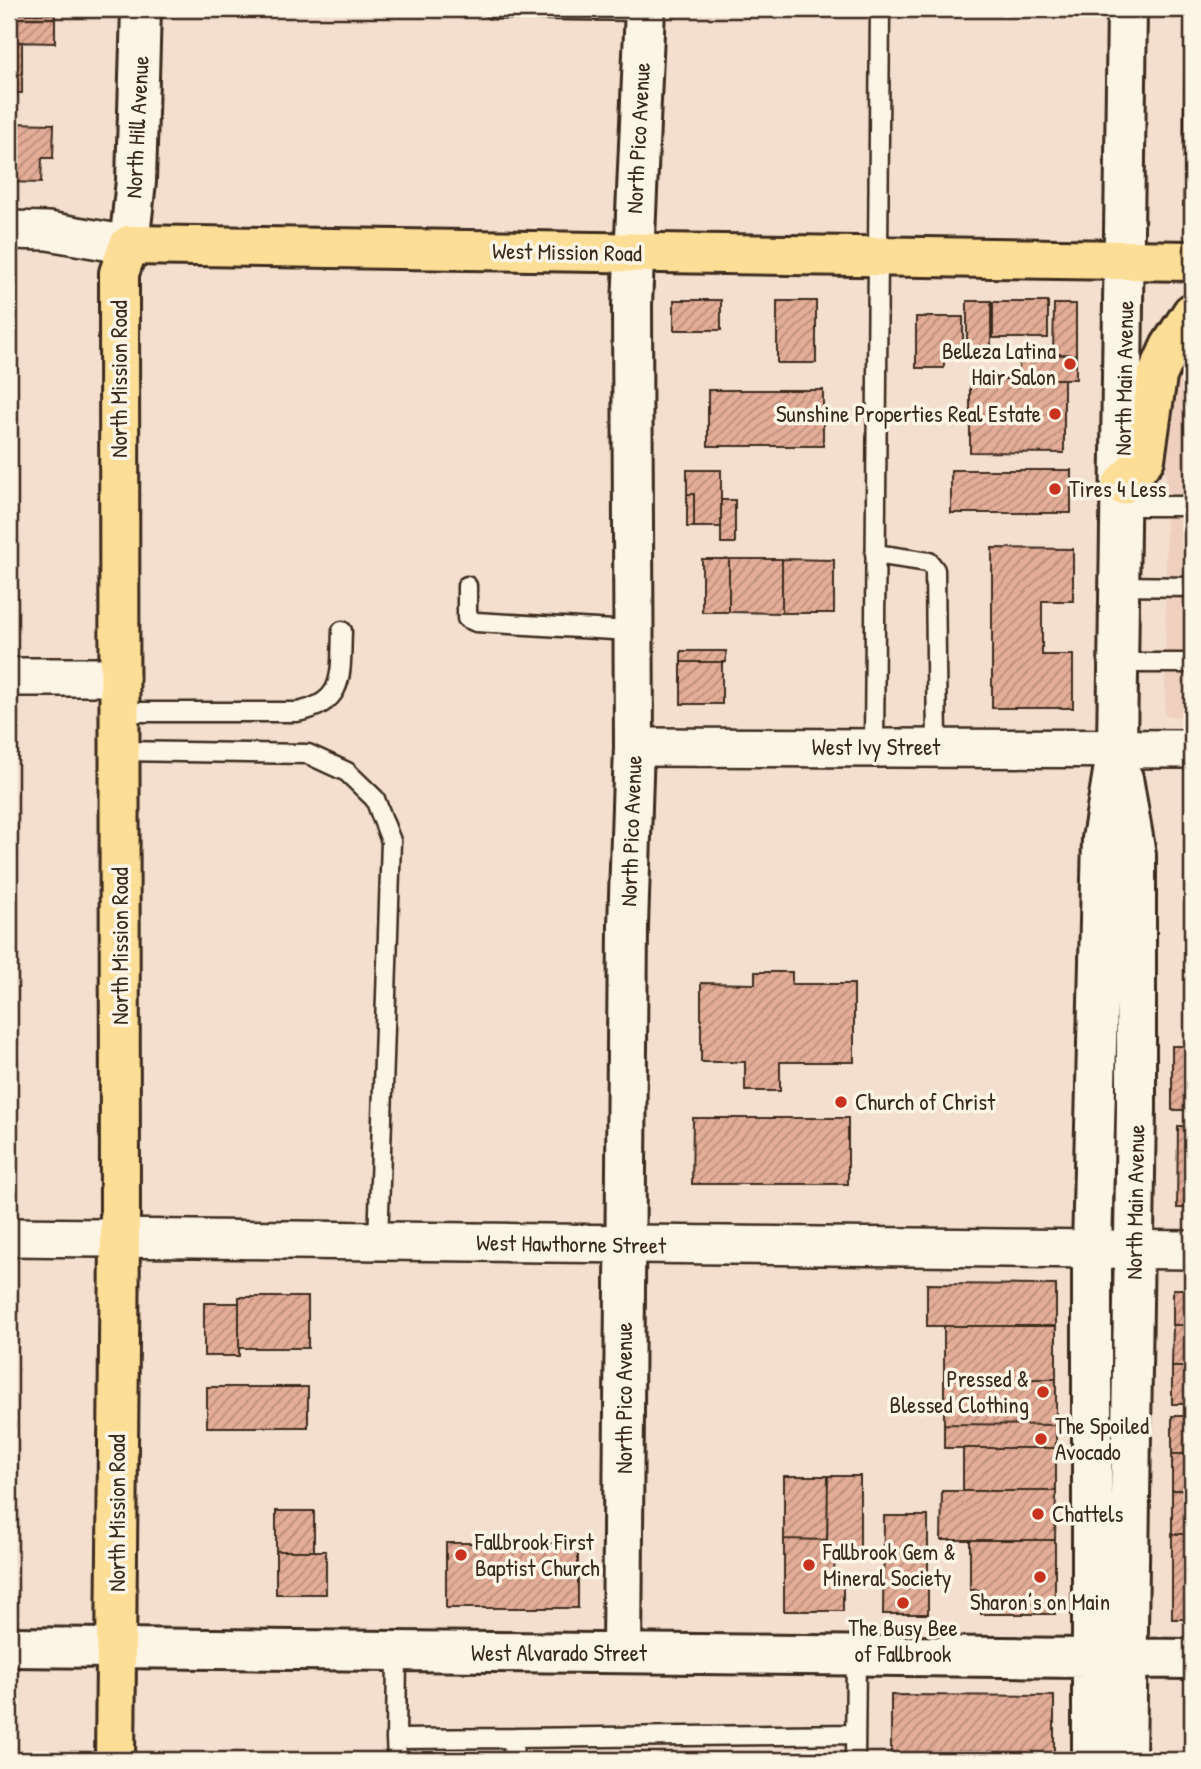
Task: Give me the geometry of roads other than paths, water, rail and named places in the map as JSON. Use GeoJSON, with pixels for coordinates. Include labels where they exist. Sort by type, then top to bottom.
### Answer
{"type":"FeatureCollection","features":[{"type":"Feature","properties":{"kind":"main road","name":"West Mission Road"},"geometry":{"type":"LineString","coordinates":[[129,245],[1192,261]]}},
{"type":"Feature","properties":{"kind":"main road","name":"North Mission Road"},"geometry":{"type":"LineString","coordinates":[[115,1760],[120,1239],[119,273],[129,245]]}},
{"type":"Feature","properties":{"kind":"main road"},"geometry":{"type":"LineString","coordinates":[[1122,495],[1145,459],[1157,376],[1170,347],[1192,313]]}},
{"type":"Feature","properties":{"kind":"street","name":"North Hill Avenue"},"geometry":{"type":"LineString","coordinates":[[129,245],[136,181],[141,9]]}},
{"type":"Feature","properties":{"kind":"street","name":"North Main Avenue"},"geometry":{"type":"LineString","coordinates":[[1110,1657],[1092,1249],[1102,839],[1118,748],[1128,9]]}},
{"type":"Feature","properties":{"kind":"street","name":"North Pico Avenue"},"geometry":{"type":"LineString","coordinates":[[622,1653],[625,1245],[634,747],[631,631],[633,253],[645,10]]}},
{"type":"Feature","properties":{"kind":"street","name":"West Mission Road"},"geometry":{"type":"LineString","coordinates":[[9,230],[48,231],[129,245]]}},
{"type":"Feature","properties":{"kind":"street"},"geometry":{"type":"LineString","coordinates":[[9,677],[120,694]]}},
{"type":"Feature","properties":{"kind":"street","name":"West Ivy Street"},"geometry":{"type":"LineString","coordinates":[[634,747],[1192,749]]}},
{"type":"Feature","properties":{"kind":"street","name":"North Main Avenue"},"geometry":{"type":"LineString","coordinates":[[1110,1657],[1134,1250],[1136,855],[1118,748]]}},
{"type":"Feature","properties":{"kind":"street","name":"West Hawthorne Street"},"geometry":{"type":"LineString","coordinates":[[9,1237],[1192,1250]]}},
{"type":"Feature","properties":{"kind":"street","name":"West Alvarado Street"},"geometry":{"type":"LineString","coordinates":[[9,1647],[1192,1659]]}},
{"type":"Feature","properties":{"kind":"street"},"geometry":{"type":"LineString","coordinates":[[1092,1760],[1110,1657]]}},
{"type":"Feature","properties":{"kind":"street"},"geometry":{"type":"LineString","coordinates":[[1110,1657],[1126,1760]]}},
{"type":"Feature","properties":{"kind":"lane"},"geometry":{"type":"LineString","coordinates":[[493,9],[645,10]]}},
{"type":"Feature","properties":{"kind":"lane"},"geometry":{"type":"LineString","coordinates":[[874,747],[880,9]]}},
{"type":"Feature","properties":{"kind":"lane"},"geometry":{"type":"LineString","coordinates":[[1122,495],[1192,506]]}},
{"type":"Feature","properties":{"kind":"lane"},"geometry":{"type":"LineString","coordinates":[[875,554],[929,562],[935,570],[937,747]]}},
{"type":"Feature","properties":{"kind":"lane"},"geometry":{"type":"LineString","coordinates":[[467,586],[467,618],[476,622],[631,631]]}},
{"type":"Feature","properties":{"kind":"lane"},"geometry":{"type":"LineString","coordinates":[[1120,586],[1192,587]]}},
{"type":"Feature","properties":{"kind":"lane"},"geometry":{"type":"LineString","coordinates":[[120,694],[297,712],[316,708],[334,693],[339,679],[342,631]]}},
{"type":"Feature","properties":{"kind":"lane"},"geometry":{"type":"LineString","coordinates":[[1119,663],[1192,663]]}},
{"type":"Feature","properties":{"kind":"lane"},"geometry":{"type":"LineString","coordinates":[[120,751],[308,754],[347,772],[375,799],[391,841],[378,1242]]}},
{"type":"Feature","properties":{"kind":"lane"},"geometry":{"type":"LineString","coordinates":[[397,1653],[397,1760]]}},
{"type":"Feature","properties":{"kind":"lane"},"geometry":{"type":"LineString","coordinates":[[855,1760],[856,1656]]}},
{"type":"Feature","properties":{"kind":"lane"},"geometry":{"type":"LineString","coordinates":[[396,1739],[855,1734]]}},
{"type":"Feature","properties":{"kind":"lane"},"geometry":{"type":"LineString","coordinates":[[512,1760],[515,1738]]}},
{"type":"Feature","properties":{"kind":"place","name":"Belleza Latina Hair Salon"},"geometry":{"type":"Point","coordinates":[1070,364]}},
{"type":"Feature","properties":{"kind":"place","name":"Sunshine Properties Real Estate"},"geometry":{"type":"Point","coordinates":[1055,414]}},
{"type":"Feature","properties":{"kind":"place","name":"Tires 4 Less"},"geometry":{"type":"Point","coordinates":[1055,489]}},
{"type":"Feature","properties":{"kind":"place","name":"Church of Christ"},"geometry":{"type":"Point","coordinates":[841,1102]}},
{"type":"Feature","properties":{"kind":"place","name":"Pressed & Blessed Clothing"},"geometry":{"type":"Point","coordinates":[1043,1392]}},
{"type":"Feature","properties":{"kind":"place","name":"The Spoiled Avocado"},"geometry":{"type":"Point","coordinates":[1041,1439]}},
{"type":"Feature","properties":{"kind":"place","name":"Chattels"},"geometry":{"type":"Point","coordinates":[1038,1514]}},
{"type":"Feature","properties":{"kind":"place","name":"Fallbrook First Baptist Church"},"geometry":{"type":"Point","coordinates":[461,1555]}},
{"type":"Feature","properties":{"kind":"place","name":"Fallbrook Gem & Mineral Society"},"geometry":{"type":"Point","coordinates":[809,1565]}},
{"type":"Feature","properties":{"kind":"place","name":"Sharon’s on Main"},"geometry":{"type":"Point","coordinates":[1040,1577]}},
{"type":"Feature","properties":{"kind":"place","name":"The Busy Bee of Fallbrook"},"geometry":{"type":"Point","coordinates":[903,1603]}}]}
